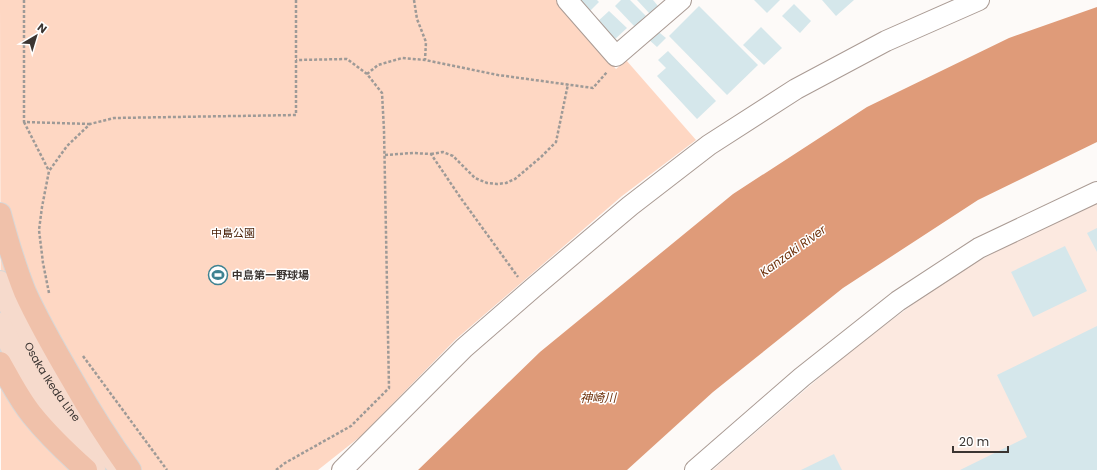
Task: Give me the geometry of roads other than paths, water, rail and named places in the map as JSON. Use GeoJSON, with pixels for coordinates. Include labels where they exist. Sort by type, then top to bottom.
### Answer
{"type":"FeatureCollection","features":[{"type":"Feature","properties":{"kind":"highway"},"geometry":{"type":"LineString","coordinates":[[0,214],[14,263],[25,292],[40,322],[89,410],[130,470]]}},
{"type":"Feature","properties":{"kind":"highway"},"geometry":{"type":"LineString","coordinates":[[0,362],[17,394],[32,416],[86,470]]}},
{"type":"Feature","properties":{"kind":"main road","name":"Osaka Ikeda Line"},"geometry":{"type":"LineString","coordinates":[[0,282],[29,346],[47,377],[86,428],[123,470]]}},
{"type":"Feature","properties":{"kind":"main road","name":"Osaka Ikeda Line"},"geometry":{"type":"LineString","coordinates":[[0,324],[14,352],[46,406],[69,438],[96,470]]}},
{"type":"Feature","properties":{"kind":"street"},"geometry":{"type":"LineString","coordinates":[[567,0],[612,63],[681,0]]}},
{"type":"Feature","properties":{"kind":"street"},"geometry":{"type":"LineString","coordinates":[[342,470],[464,348],[630,206],[709,145],[796,89],[886,41],[979,0]]}},
{"type":"Feature","properties":{"kind":"street"},"geometry":{"type":"LineString","coordinates":[[695,470],[802,377],[898,301],[979,248],[1097,192]]}},
{"type":"Feature","properties":{"kind":"water","name":"神崎川"},"geometry":{"type":"Polygon","coordinates":[[[1097,7],[1097,142],[978,200],[843,288],[713,392],[627,470],[418,470],[540,352],[733,194],[867,107],[1009,38],[1097,7]]]}},
{"type":"Feature","properties":{"kind":"place","name":"中島第一野球場"},"geometry":{"type":"Point","coordinates":[218,275]}},
{"type":"Feature","properties":{"kind":"park label","name":"中島公園"},"geometry":{"type":"Point","coordinates":[233,233]}},
{"type":"Feature","properties":{"kind":"water label","name":"Kanzaki River"},"geometry":{"type":"Point","coordinates":[793,251]}}]}
